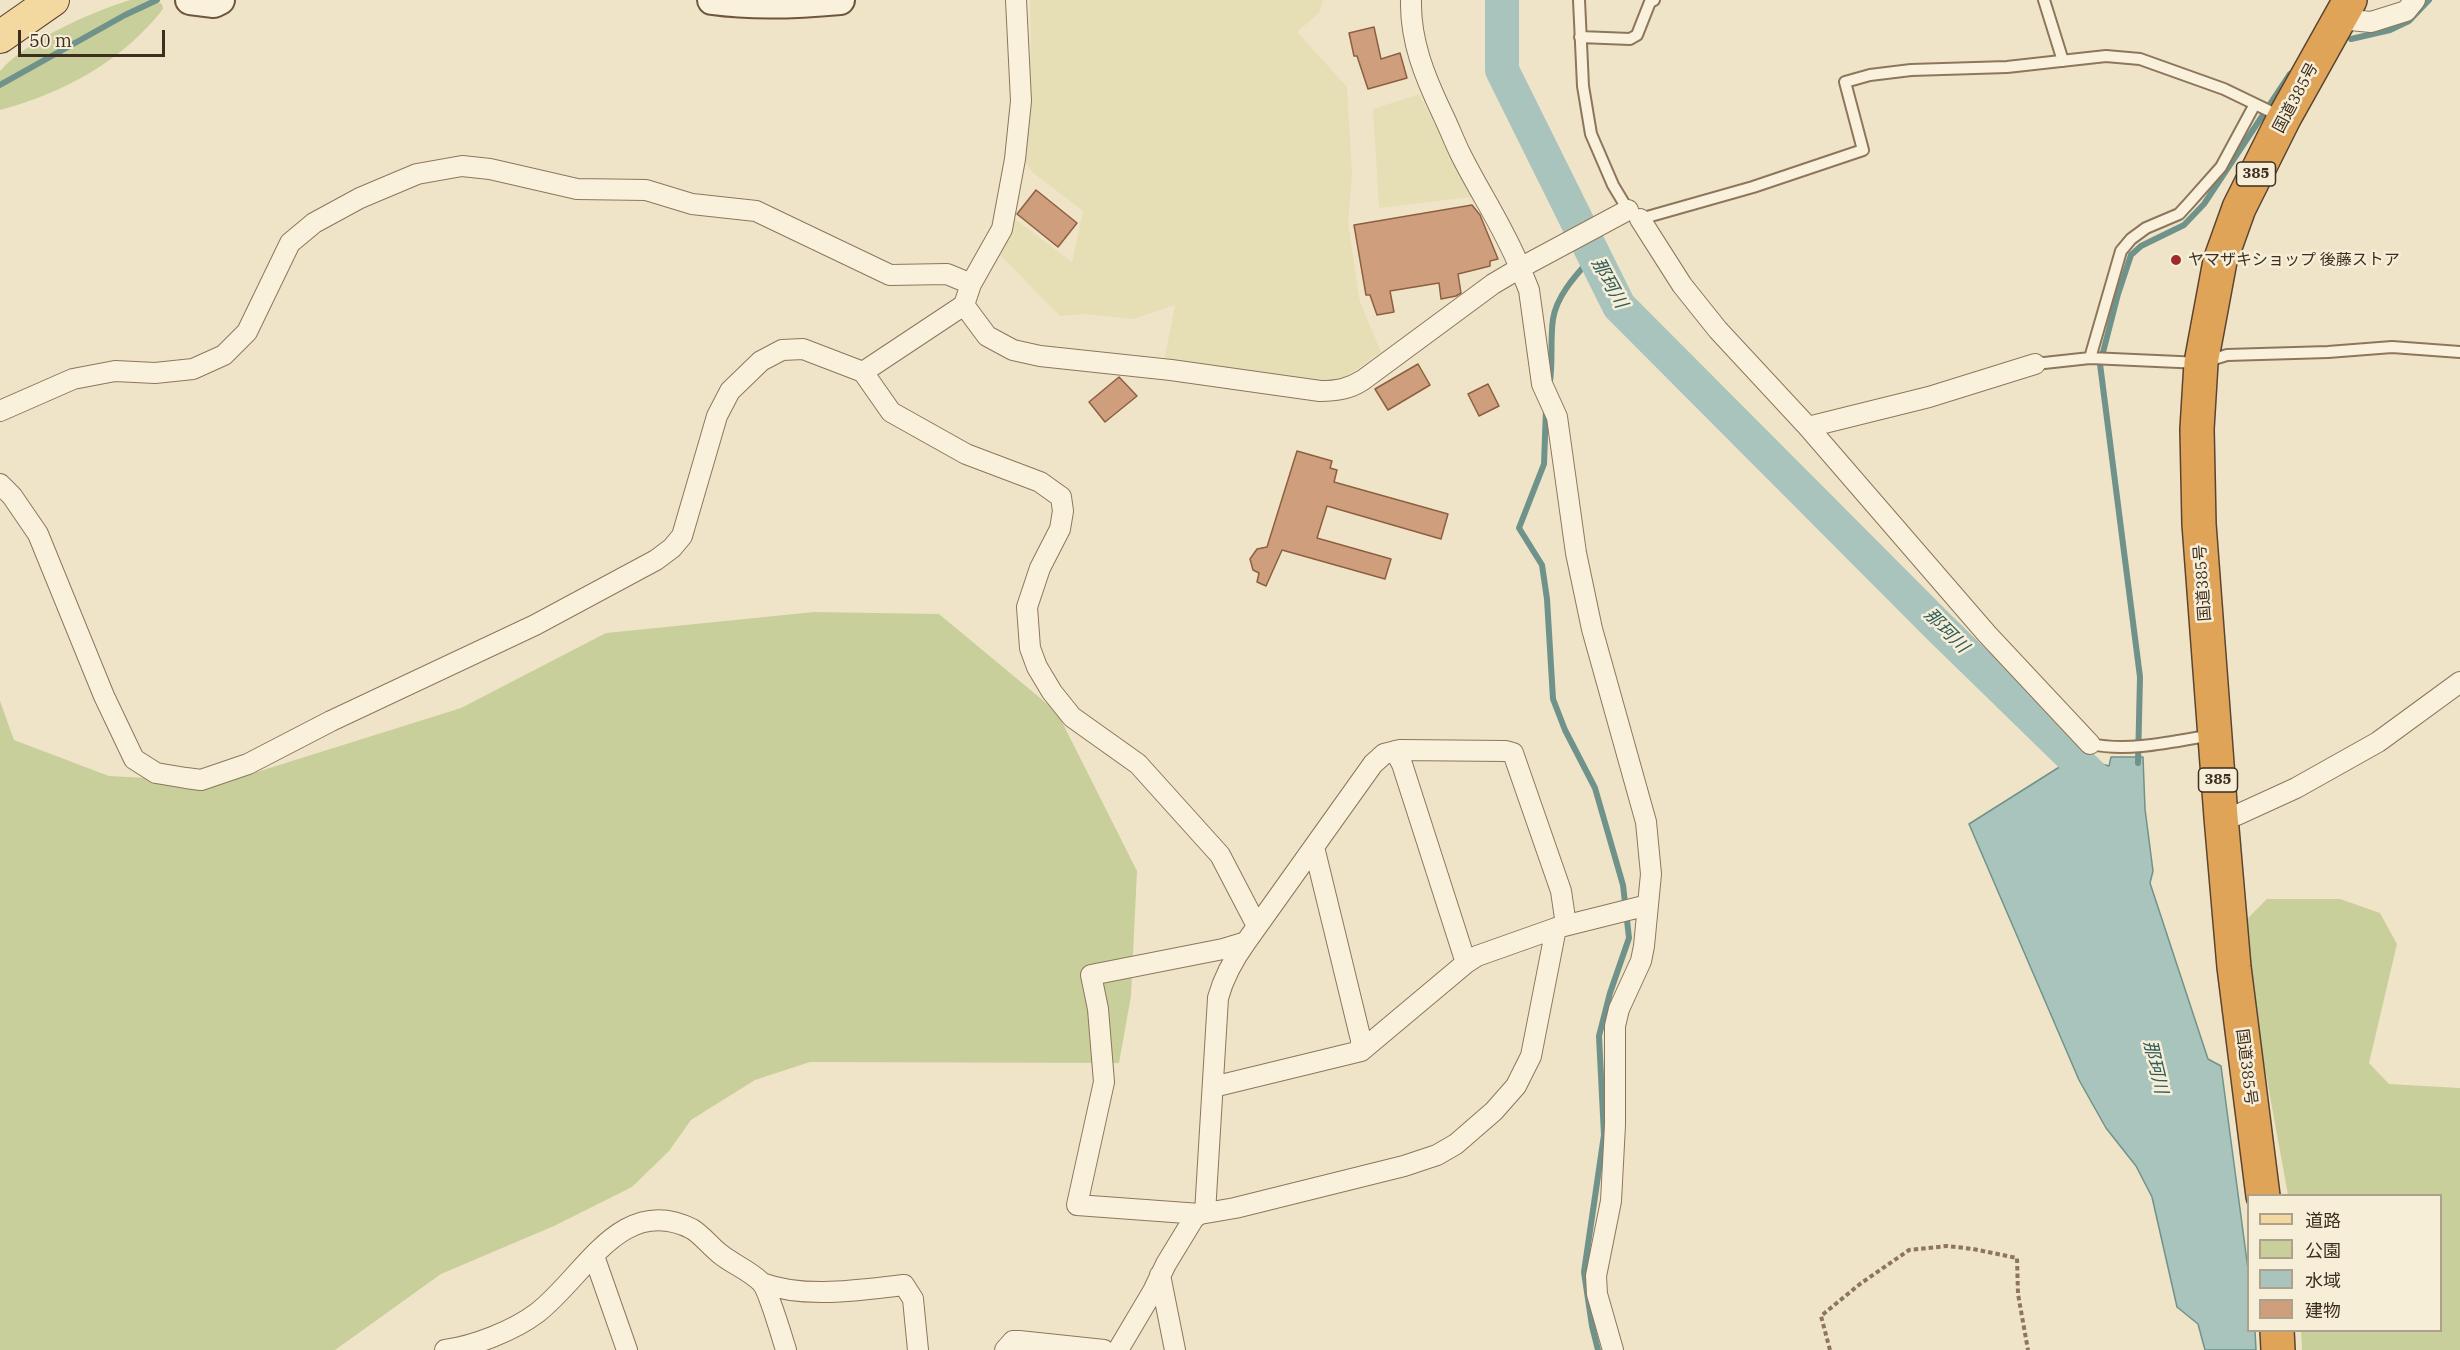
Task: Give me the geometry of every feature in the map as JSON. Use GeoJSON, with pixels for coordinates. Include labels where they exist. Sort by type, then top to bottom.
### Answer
{"type":"FeatureCollection","features":[{"type":"Feature","properties":{"kind":"highway","name":"国道385号"},"geometry":{"type":"LineString","coordinates":[[2263,1194],[2234,967],[2220,818],[2199,524],[2197,429],[2201,363],[2220,261],[2239,208],[2284,118],[2345,9]]}},
{"type":"Feature","properties":{"kind":"highway"},"geometry":{"type":"LineString","coordinates":[[2277,1332],[2278,1350]]}},
{"type":"Feature","properties":{"kind":"main road"},"geometry":{"type":"LineString","coordinates":[[0,37],[53,0]]}},
{"type":"Feature","properties":{"kind":"street"},"geometry":{"type":"LineString","coordinates":[[190,0],[214,3],[220,0]]}},
{"type":"Feature","properties":{"kind":"street"},"geometry":{"type":"LineString","coordinates":[[712,0],[784,5],[840,0]]}},
{"type":"Feature","properties":{"kind":"street"},"geometry":{"type":"LineString","coordinates":[[863,372],[964,305],[971,284],[1002,230],[1015,159],[1021,101],[1016,0]]}},
{"type":"Feature","properties":{"kind":"street"},"geometry":{"type":"LineString","coordinates":[[1411,0],[1415,45],[1429,84],[1461,156],[1525,266],[1542,384],[1557,417],[1576,553],[1592,629],[1646,822],[1651,874],[1648,905],[1641,961],[1619,1010],[1615,1026],[1615,1125],[1611,1201],[1596,1276],[1597,1294],[1612,1350]]}},
{"type":"Feature","properties":{"kind":"street"},"geometry":{"type":"LineString","coordinates":[[2345,9],[2371,21],[2406,11],[2415,0]]}},
{"type":"Feature","properties":{"kind":"street"},"geometry":{"type":"LineString","coordinates":[[0,411],[73,379],[115,371],[155,373],[193,369],[224,356],[247,332],[290,243],[314,223],[360,198],[417,174],[462,166],[490,169],[577,189],[646,190],[692,204],[756,211],[890,275],[947,274],[971,284]]}},
{"type":"Feature","properties":{"kind":"street"},"geometry":{"type":"LineString","coordinates":[[964,305],[987,336],[1013,350],[1063,359],[1171,370],[1320,391],[1337,391],[1350,388],[1363,380],[1493,284],[1630,215],[1718,330],[1808,427],[1987,634],[2090,744]]}},
{"type":"Feature","properties":{"kind":"street"},"geometry":{"type":"LineString","coordinates":[[0,484],[12,496],[38,534],[104,696],[134,759],[156,773],[201,780],[248,764],[331,721],[535,625],[664,555],[682,536],[717,416],[730,391],[761,361],[782,350],[803,349],[863,372],[891,412],[966,454],[1040,482],[1061,497],[1063,511],[1060,529],[1040,568],[1027,607],[1029,648],[1037,667],[1052,692],[1072,717],[1138,764],[1220,855],[1252,934]]}},
{"type":"Feature","properties":{"kind":"street"},"geometry":{"type":"LineString","coordinates":[[1808,427],[1929,397],[2035,364]]}},
{"type":"Feature","properties":{"kind":"street"},"geometry":{"type":"LineString","coordinates":[[2220,818],[2237,815],[2296,788],[2378,742],[2460,682]]}},
{"type":"Feature","properties":{"kind":"street"},"geometry":{"type":"LineString","coordinates":[[1118,1350],[1188,1227],[1202,1214],[1218,998],[1222,981],[1231,963],[1252,934],[1373,764],[1384,754],[1395,751],[1506,751],[1513,753],[1561,891],[1561,927],[1531,1056],[1516,1086],[1494,1112],[1456,1144],[1437,1155],[1404,1166],[1235,1208],[1202,1214],[1077,1205],[1104,1082],[1098,1009],[1091,975],[1222,949],[1252,934]]}},
{"type":"Feature","properties":{"kind":"street"},"geometry":{"type":"LineString","coordinates":[[1395,751],[1402,764],[1466,963]]}},
{"type":"Feature","properties":{"kind":"street"},"geometry":{"type":"LineString","coordinates":[[1314,847],[1361,1040],[1360,1051]]}},
{"type":"Feature","properties":{"kind":"street"},"geometry":{"type":"LineString","coordinates":[[1213,1087],[1360,1051],[1477,956],[1561,927],[1648,905]]}},
{"type":"Feature","properties":{"kind":"street"},"geometry":{"type":"LineString","coordinates":[[445,1350],[491,1338],[535,1314],[620,1232],[637,1223],[658,1219],[674,1222],[694,1230],[720,1254],[762,1283],[786,1290],[853,1290],[904,1285],[913,1299],[918,1350]]}},
{"type":"Feature","properties":{"kind":"street"},"geometry":{"type":"LineString","coordinates":[[594,1256],[627,1350]]}},
{"type":"Feature","properties":{"kind":"street"},"geometry":{"type":"LineString","coordinates":[[1160,1275],[1175,1350]]}},
{"type":"Feature","properties":{"kind":"street"},"geometry":{"type":"LineString","coordinates":[[762,1283],[786,1350]]}},
{"type":"Feature","properties":{"kind":"street"},"geometry":{"type":"LineString","coordinates":[[1005,1350],[1013,1341],[1019,1341],[1104,1350]]}},
{"type":"Feature","properties":{"kind":"lane"},"geometry":{"type":"LineString","coordinates":[[1579,0],[1583,86],[1591,134],[1613,185],[1630,215],[1753,187],[1863,150],[1845,82],[1870,75],[1911,70],[2007,67],[2106,56],[2140,59],[2224,89],[2284,118]]}},
{"type":"Feature","properties":{"kind":"lane"},"geometry":{"type":"LineString","coordinates":[[1580,37],[1630,39],[1637,36],[1650,2],[1654,0]]}},
{"type":"Feature","properties":{"kind":"lane"},"geometry":{"type":"LineString","coordinates":[[2044,0],[2063,62]]}},
{"type":"Feature","properties":{"kind":"lane"},"geometry":{"type":"LineString","coordinates":[[2090,358],[2121,251],[2131,239],[2146,228],[2179,214],[2190,202],[2221,167],[2255,104]]}},
{"type":"Feature","properties":{"kind":"lane"},"geometry":{"type":"LineString","coordinates":[[2035,364],[2090,358],[2201,363],[2227,356],[2392,347],[2460,352]]}},
{"type":"Feature","properties":{"kind":"lane"},"geometry":{"type":"LineString","coordinates":[[2090,744],[2111,748],[2215,735]]}},
{"type":"Feature","properties":{"kind":"path"},"geometry":{"type":"LineString","coordinates":[[1830,1350],[1821,1317],[1860,1284],[1909,1250],[1934,1246],[1973,1249],[2017,1258],[2018,1294],[2028,1350]]}},
{"type":"Feature","properties":{"kind":"shaded area"},"geometry":{"type":"Polygon","coordinates":[[[1323,0],[1319,13],[1297,32],[1347,87],[1352,174],[1348,223],[1360,302],[1381,352],[1338,382],[1163,366],[1175,305],[1133,319],[1085,314],[1060,316],[998,253],[1012,217],[1072,262],[1083,211],[1032,172],[1022,156],[1031,51],[1030,1],[1323,0]]]}},
{"type":"Feature","properties":{"kind":"shaded area"},"geometry":{"type":"Polygon","coordinates":[[[1419,94],[1471,197],[1379,208],[1373,109],[1419,94]]]}},
{"type":"Feature","properties":{"kind":"green space"},"geometry":{"type":"Polygon","coordinates":[[[130,0],[153,0],[162,4],[163,9],[129,45],[90,73],[68,85],[0,110],[0,71],[11,60],[60,29],[130,0]]]}},
{"type":"Feature","properties":{"kind":"green space"},"geometry":{"type":"Polygon","coordinates":[[[814,612],[939,614],[1057,712],[1137,871],[1131,996],[1119,1063],[810,1062],[755,1080],[691,1120],[669,1151],[632,1187],[554,1226],[441,1274],[335,1350],[0,1350],[0,701],[14,740],[109,776],[225,782],[461,708],[606,633],[814,612]]]}},
{"type":"Feature","properties":{"kind":"green space"},"geometry":{"type":"Polygon","coordinates":[[[2267,899],[2340,899],[2380,913],[2397,944],[2369,1063],[2389,1084],[2460,1088],[2460,1350],[2302,1350],[2301,1332],[2442,1332],[2442,1194],[2288,1194],[2239,927],[2267,899]]]}},
{"type":"Feature","properties":{"kind":"water"},"geometry":{"type":"Polygon","coordinates":[[[2080,754],[2084,759],[2109,766],[2111,757],[2143,757],[2145,809],[2153,871],[2150,883],[2208,1059],[2221,1066],[2247,1261],[2247,1332],[2255,1332],[2256,1350],[2205,1350],[2198,1324],[2177,1307],[2152,1197],[2136,1166],[2106,1128],[2079,1080],[1969,824],[2080,754]]]}},
{"type":"Feature","properties":{"kind":"building"},"geometry":{"type":"Polygon","coordinates":[[[1374,27],[1381,59],[1400,53],[1407,78],[1368,89],[1357,56],[1354,56],[1349,33],[1374,27]]]}},
{"type":"Feature","properties":{"kind":"building"},"geometry":{"type":"Polygon","coordinates":[[[1036,190],[1077,223],[1058,247],[1017,214],[1036,190]]]}},
{"type":"Feature","properties":{"kind":"building"},"geometry":{"type":"Polygon","coordinates":[[[1472,205],[1480,215],[1498,259],[1490,261],[1490,266],[1458,274],[1461,293],[1456,296],[1441,299],[1439,283],[1390,291],[1394,312],[1377,315],[1370,295],[1366,295],[1354,225],[1472,205]]]}},
{"type":"Feature","properties":{"kind":"building"},"geometry":{"type":"Polygon","coordinates":[[[1418,364],[1430,385],[1388,410],[1375,389],[1418,364]]]}},
{"type":"Feature","properties":{"kind":"building"},"geometry":{"type":"Polygon","coordinates":[[[1119,377],[1137,396],[1105,422],[1089,402],[1119,377]]]}},
{"type":"Feature","properties":{"kind":"building"},"geometry":{"type":"Polygon","coordinates":[[[1488,384],[1499,406],[1479,416],[1468,394],[1488,384]]]}},
{"type":"Feature","properties":{"kind":"building"},"geometry":{"type":"Polygon","coordinates":[[[1297,451],[1332,461],[1330,468],[1337,470],[1334,482],[1448,514],[1441,539],[1327,506],[1317,538],[1391,559],[1385,579],[1282,550],[1266,586],[1257,582],[1259,573],[1253,570],[1250,559],[1257,549],[1267,547],[1297,451]]]}},
{"type":"Feature","properties":{"kind":"waterway"},"geometry":{"type":"LineString","coordinates":[[0,85],[125,15],[157,0]]}},
{"type":"Feature","properties":{"kind":"waterway","name":"那珂川"},"geometry":{"type":"LineString","coordinates":[[1502,0],[1502,70],[1619,306],[1940,628],[2094,778],[2098,797]]}},
{"type":"Feature","properties":{"kind":"waterway"},"geometry":{"type":"LineString","coordinates":[[2351,39],[2390,30],[2409,21],[2429,0]]}},
{"type":"Feature","properties":{"kind":"waterway"},"geometry":{"type":"LineString","coordinates":[[2138,763],[2140,677],[2100,364],[2118,294],[2131,255],[2141,246],[2184,225],[2204,204],[2290,74]]}},
{"type":"Feature","properties":{"kind":"waterway"},"geometry":{"type":"LineString","coordinates":[[1550,381],[1555,310],[1569,284],[1594,255]]}},
{"type":"Feature","properties":{"kind":"waterway"},"geometry":{"type":"LineString","coordinates":[[1546,409],[1544,464],[1519,528],[1542,565],[1547,599],[1553,699],[1565,730],[1595,788],[1623,885],[1629,938],[1610,993],[1599,1036],[1604,1135],[1584,1272],[1598,1350]]}},
{"type":"Feature","properties":{"kind":"place","name":"ヤマザキショップ 後藤ストア"},"geometry":{"type":"Point","coordinates":[2176,260]}}]}
